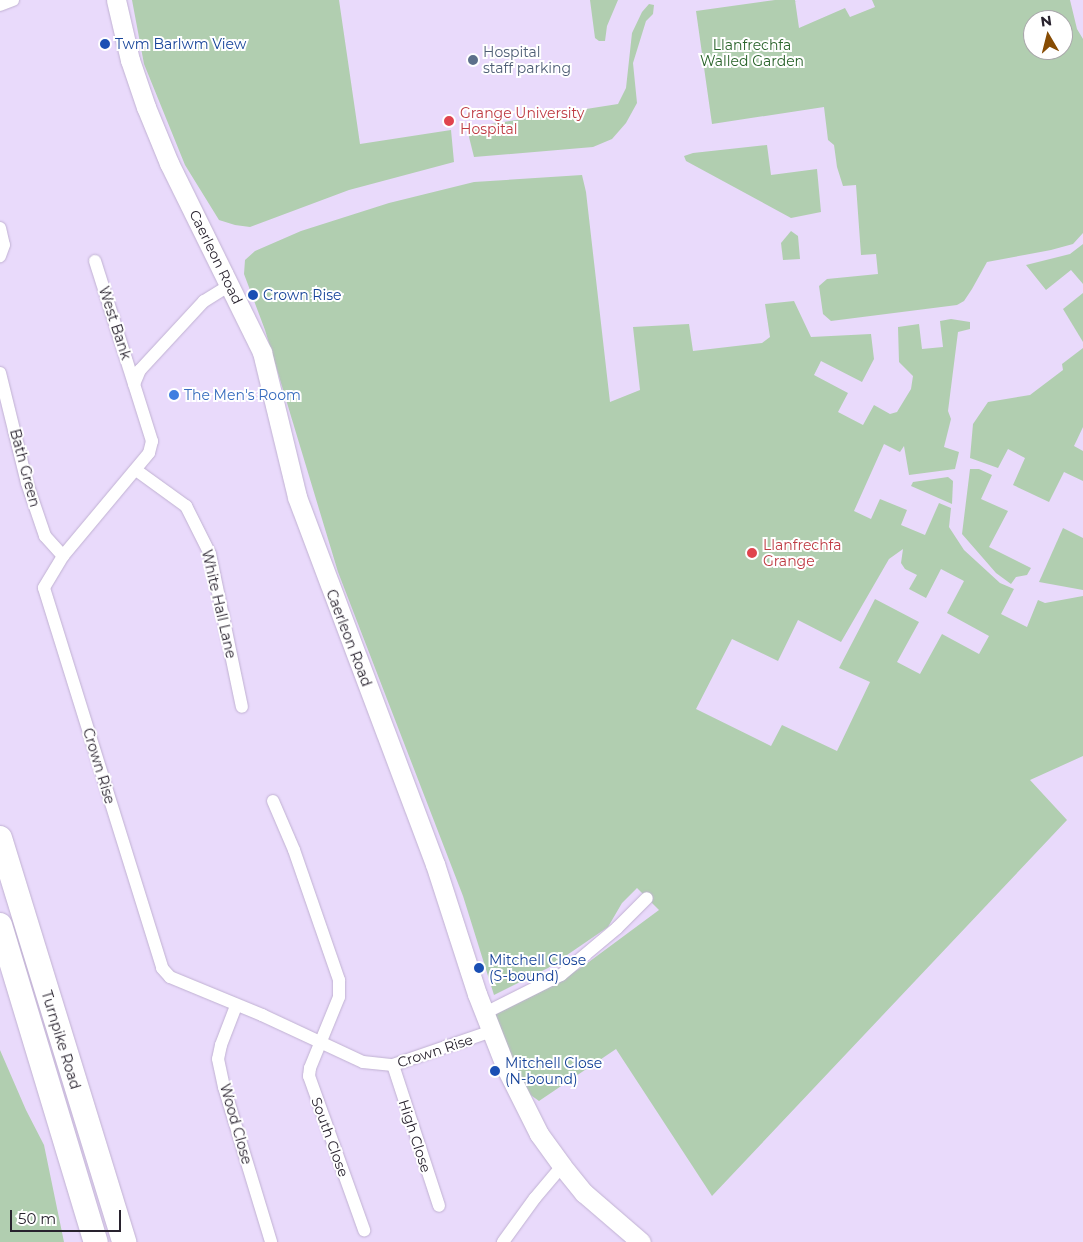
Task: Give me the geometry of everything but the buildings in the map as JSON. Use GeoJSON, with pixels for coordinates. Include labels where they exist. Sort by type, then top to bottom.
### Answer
{"type":"FeatureCollection","features":[{"type":"Feature","properties":{"kind":"highway","name":"Turnpike Road"},"geometry":{"type":"LineString","coordinates":[[0,838],[124,1242]]}},
{"type":"Feature","properties":{"kind":"highway","name":"Turnpike Road"},"geometry":{"type":"LineString","coordinates":[[0,925],[96,1242]]}},
{"type":"Feature","properties":{"kind":"main road","name":"Caerleon Road"},"geometry":{"type":"LineString","coordinates":[[116,0],[130,60],[146,107],[169,162],[262,352],[297,496],[435,864],[484,1013],[525,1110],[539,1134],[584,1193],[641,1242]]}},
{"type":"Feature","properties":{"kind":"street"},"geometry":{"type":"LineString","coordinates":[[0,5],[13,0]]}},
{"type":"Feature","properties":{"kind":"street"},"geometry":{"type":"LineString","coordinates":[[0,228],[4,245],[0,256]]}},
{"type":"Feature","properties":{"kind":"street","name":"West Bank"},"geometry":{"type":"LineString","coordinates":[[95,261],[134,384]]}},
{"type":"Feature","properties":{"kind":"street"},"geometry":{"type":"LineString","coordinates":[[134,384],[140,370],[204,301],[230,285]]}},
{"type":"Feature","properties":{"kind":"street","name":"Bath Green"},"geometry":{"type":"LineString","coordinates":[[0,374],[27,483],[45,536],[63,556]]}},
{"type":"Feature","properties":{"kind":"street","name":"Crown Rise"},"geometry":{"type":"LineString","coordinates":[[134,384],[152,441],[149,453],[63,556],[44,588],[162,968],[170,977],[236,1006],[262,1015],[363,1062],[393,1065],[492,1031]]}},
{"type":"Feature","properties":{"kind":"street","name":"White Hall Lane"},"geometry":{"type":"LineString","coordinates":[[136,470],[186,506],[210,554],[242,707]]}},
{"type":"Feature","properties":{"kind":"street"},"geometry":{"type":"LineString","coordinates":[[274,801],[294,850],[339,980],[339,997],[319,1043]]}},
{"type":"Feature","properties":{"kind":"street"},"geometry":{"type":"LineString","coordinates":[[484,1013],[561,975],[617,928],[647,898]]}},
{"type":"Feature","properties":{"kind":"street","name":"Wood Close"},"geometry":{"type":"LineString","coordinates":[[236,1006],[218,1059],[224,1087],[271,1242]]}},
{"type":"Feature","properties":{"kind":"street","name":"South Close"},"geometry":{"type":"LineString","coordinates":[[319,1043],[309,1076],[364,1230]]}},
{"type":"Feature","properties":{"kind":"street","name":"High Close"},"geometry":{"type":"LineString","coordinates":[[393,1065],[438,1206]]}},
{"type":"Feature","properties":{"kind":"street"},"geometry":{"type":"LineString","coordinates":[[503,1242],[535,1198],[562,1166]]}},
{"type":"Feature","properties":{"kind":"green space"},"geometry":{"type":"Polygon","coordinates":[[[132,0],[339,0],[360,144],[451,130],[454,162],[349,190],[250,227],[219,220],[185,165],[144,64],[132,0]]]}},
{"type":"Feature","properties":{"kind":"green space"},"geometry":{"type":"Polygon","coordinates":[[[590,0],[618,0],[607,26],[605,41],[599,41],[595,38],[590,0]]]}},
{"type":"Feature","properties":{"kind":"green space","name":"Llanfrechfa Walled Garden"},"geometry":{"type":"Polygon","coordinates":[[[775,0],[795,0],[799,28],[845,8],[850,17],[875,7],[872,0],[1070,0],[1072,10],[1023,10],[1023,60],[1073,60],[1073,12],[1077,29],[1083,39],[1083,233],[1073,244],[987,262],[964,301],[957,305],[831,321],[823,314],[819,286],[827,279],[878,274],[876,254],[861,255],[856,185],[843,186],[837,167],[834,145],[828,140],[824,107],[712,124],[696,11],[775,0]]]}},
{"type":"Feature","properties":{"kind":"green space"},"geometry":{"type":"Polygon","coordinates":[[[649,4],[654,5],[653,14],[646,21],[633,63],[637,103],[626,123],[612,139],[593,147],[474,157],[469,137],[471,127],[618,104],[626,88],[632,33],[642,12],[649,4]]]}},
{"type":"Feature","properties":{"kind":"green space"},"geometry":{"type":"Polygon","coordinates":[[[767,145],[771,175],[817,169],[821,212],[791,218],[686,161],[684,156],[693,153],[767,145]]]}},
{"type":"Feature","properties":{"kind":"green space","name":"Llanfrechfa Grange"},"geometry":{"type":"Polygon","coordinates":[[[582,175],[586,192],[610,402],[640,390],[633,327],[689,324],[693,351],[762,343],[770,337],[765,304],[794,301],[811,337],[871,334],[874,359],[862,382],[821,361],[814,375],[848,393],[838,412],[863,425],[874,405],[890,414],[897,412],[911,389],[913,376],[899,362],[898,327],[919,324],[922,349],[943,347],[940,321],[951,319],[970,322],[970,329],[958,332],[948,411],[951,419],[944,447],[959,452],[955,469],[909,475],[904,446],[900,452],[884,444],[854,511],[871,519],[880,499],[907,510],[901,525],[925,535],[939,503],[951,508],[949,527],[964,550],[1000,583],[1014,589],[1001,614],[1027,627],[1038,600],[1045,603],[1083,596],[1083,756],[1030,780],[1067,820],[712,1196],[616,1049],[539,1101],[525,1091],[494,1015],[540,992],[582,967],[659,910],[637,888],[622,903],[608,927],[548,968],[494,995],[463,896],[338,572],[265,330],[244,274],[245,260],[255,251],[301,231],[389,203],[474,182],[582,175]],[[903,549],[889,559],[841,642],[798,620],[778,661],[732,639],[696,709],[771,746],[782,725],[837,751],[870,682],[839,668],[875,599],[919,622],[897,662],[920,674],[942,634],[979,654],[989,636],[947,613],[964,581],[941,569],[926,598],[909,589],[917,575],[905,569],[901,563],[903,549]]]}},
{"type":"Feature","properties":{"kind":"green space"},"geometry":{"type":"Polygon","coordinates":[[[791,231],[798,236],[800,259],[783,260],[781,243],[791,231]]]}},
{"type":"Feature","properties":{"kind":"green space"},"geometry":{"type":"Polygon","coordinates":[[[1083,244],[1083,284],[1071,270],[1046,290],[1026,265],[1070,254],[1083,244]]]}},
{"type":"Feature","properties":{"kind":"green space"},"geometry":{"type":"Polygon","coordinates":[[[1083,293],[1083,342],[1063,309],[1083,293]]]}},
{"type":"Feature","properties":{"kind":"green space"},"geometry":{"type":"Polygon","coordinates":[[[1083,348],[1083,427],[1074,446],[1083,451],[1083,481],[1064,472],[1049,502],[1013,485],[1025,458],[1008,449],[998,468],[970,458],[973,424],[988,402],[1030,395],[1063,370],[1062,364],[1083,348]]]}},
{"type":"Feature","properties":{"kind":"green space"},"geometry":{"type":"Polygon","coordinates":[[[970,469],[979,469],[992,475],[981,499],[1008,511],[989,547],[1031,568],[1027,575],[1016,577],[1011,584],[996,573],[962,534],[970,469]]]}},
{"type":"Feature","properties":{"kind":"green space"},"geometry":{"type":"Polygon","coordinates":[[[948,477],[953,481],[952,504],[911,486],[913,482],[948,477]]]}},
{"type":"Feature","properties":{"kind":"green space"},"geometry":{"type":"Polygon","coordinates":[[[1063,528],[1083,538],[1083,590],[1039,582],[1063,528]]]}},
{"type":"Feature","properties":{"kind":"green space"},"geometry":{"type":"Polygon","coordinates":[[[0,1050],[26,1110],[44,1145],[64,1242],[0,1242],[0,1050]]]}},
{"type":"Feature","properties":{"kind":"place","name":"Twm Barlwm View"},"geometry":{"type":"Point","coordinates":[105,44]}},
{"type":"Feature","properties":{"kind":"place","name":"Hospital staff parking"},"geometry":{"type":"Point","coordinates":[473,60]}},
{"type":"Feature","properties":{"kind":"place","name":"Grange University Hospital"},"geometry":{"type":"Point","coordinates":[449,121]}},
{"type":"Feature","properties":{"kind":"place","name":"Crown Rise"},"geometry":{"type":"Point","coordinates":[253,295]}},
{"type":"Feature","properties":{"kind":"place","name":"The Men's Room"},"geometry":{"type":"Point","coordinates":[174,395]}},
{"type":"Feature","properties":{"kind":"place","name":"Llanfrechfa Grange"},"geometry":{"type":"Point","coordinates":[752,553]}},
{"type":"Feature","properties":{"kind":"place","name":"Mitchell Close (S-bound)"},"geometry":{"type":"Point","coordinates":[479,968]}},
{"type":"Feature","properties":{"kind":"place","name":"Mitchell Close (N-bound)"},"geometry":{"type":"Point","coordinates":[495,1071]}}]}
